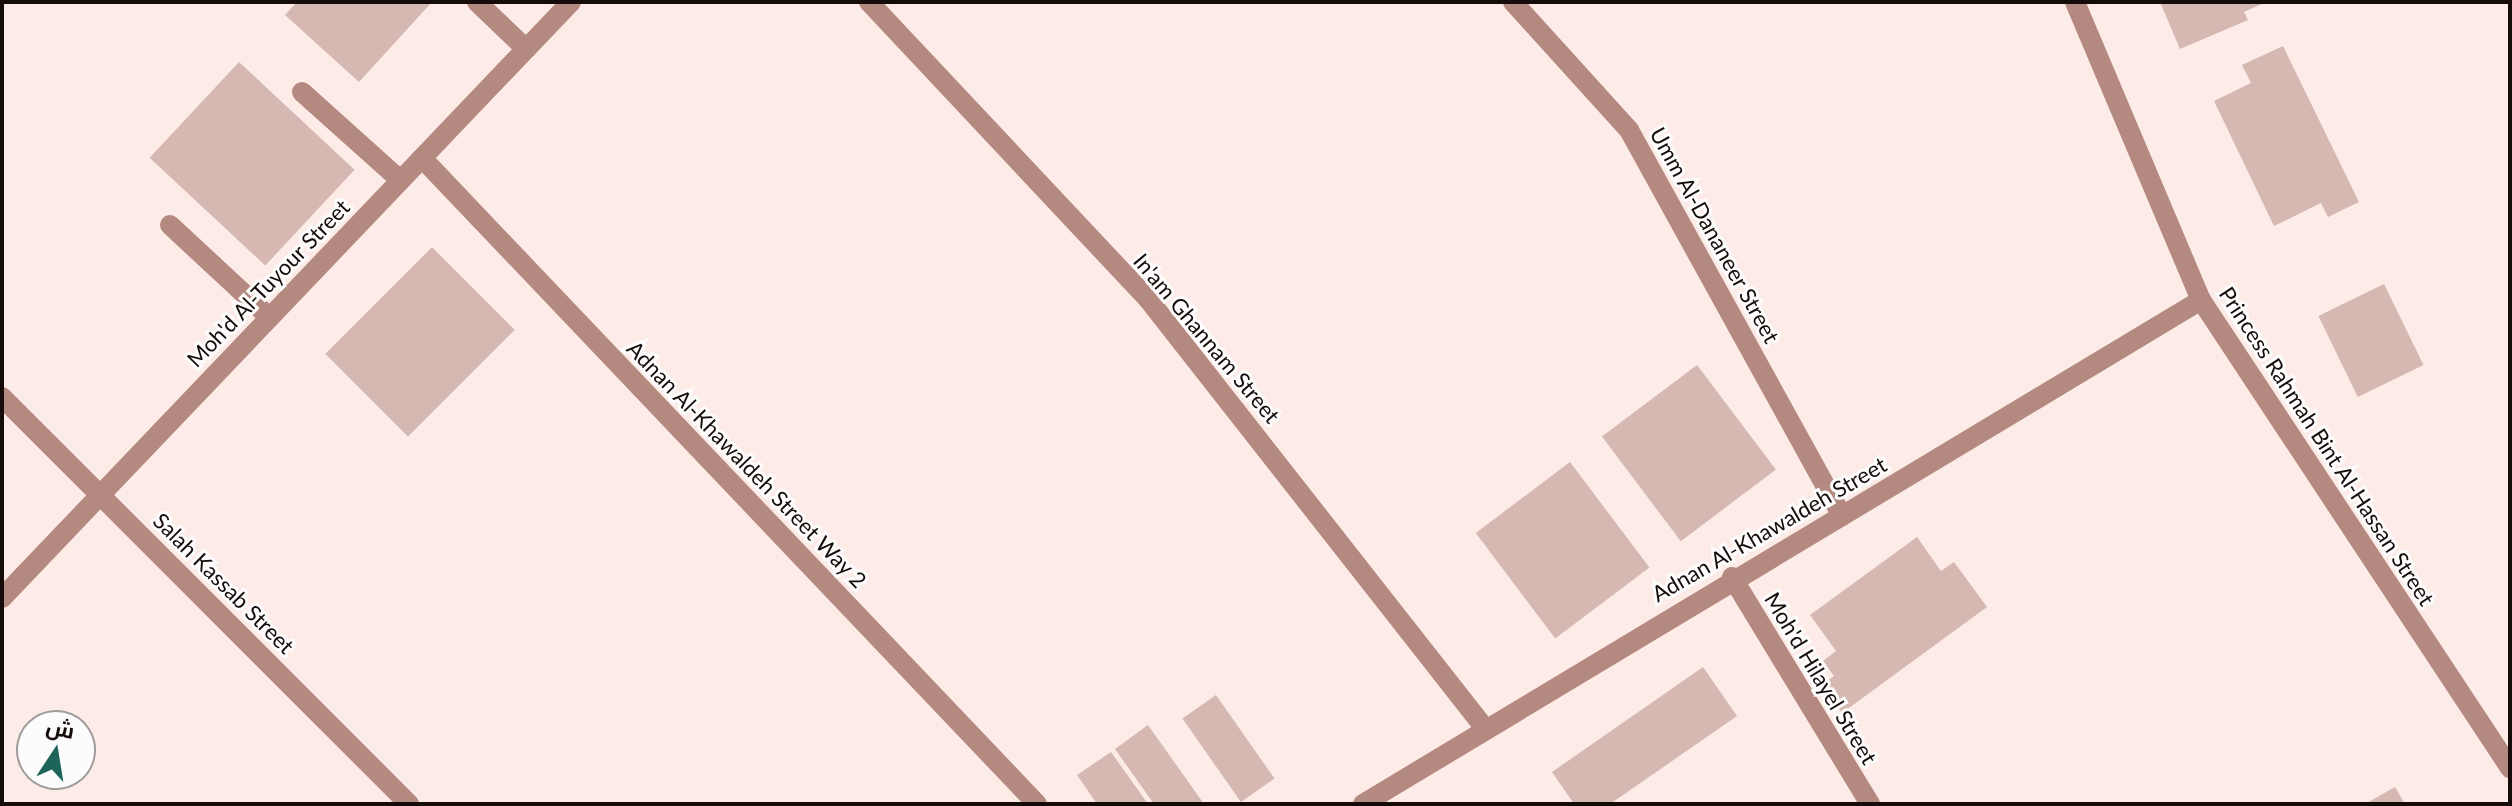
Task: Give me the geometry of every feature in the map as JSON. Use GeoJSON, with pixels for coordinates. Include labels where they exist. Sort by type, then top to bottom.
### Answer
{"type":"FeatureCollection","features":[{"type":"Feature","properties":{"kind":"street"},"geometry":{"type":"LineString","coordinates":[[477,2],[526,49]]}},
{"type":"Feature","properties":{"kind":"street","name":"Moh'd Al-Tuyour Street"},"geometry":{"type":"LineString","coordinates":[[2,598],[571,2]]}},
{"type":"Feature","properties":{"kind":"street","name":"In'am Ghannam Street"},"geometry":{"type":"LineString","coordinates":[[869,2],[1148,299],[1483,726]]}},
{"type":"Feature","properties":{"kind":"street","name":"Umm Al-Dananeer Street"},"geometry":{"type":"LineString","coordinates":[[1513,2],[1629,130],[1842,516]]}},
{"type":"Feature","properties":{"kind":"street","name":"Princess Rahmah Bint Al-Hassan Street"},"geometry":{"type":"LineString","coordinates":[[2075,2],[2201,300],[2510,768]]}},
{"type":"Feature","properties":{"kind":"street"},"geometry":{"type":"LineString","coordinates":[[302,92],[400,180]]}},
{"type":"Feature","properties":{"kind":"street","name":"Adnan Al-Khawaldeh Street Way 2"},"geometry":{"type":"LineString","coordinates":[[422,158],[1037,804]]}},
{"type":"Feature","properties":{"kind":"street"},"geometry":{"type":"LineString","coordinates":[[170,225],[268,316]]}},
{"type":"Feature","properties":{"kind":"street","name":"Adnan Al-Khawaldeh Street"},"geometry":{"type":"LineString","coordinates":[[1363,804],[1483,726],[1732,577],[1842,516],[2201,300]]}},
{"type":"Feature","properties":{"kind":"street","name":"Salah Kassab Street"},"geometry":{"type":"LineString","coordinates":[[2,397],[409,804]]}},
{"type":"Feature","properties":{"kind":"street","name":"Moh'd Hilayel Street"},"geometry":{"type":"LineString","coordinates":[[1732,577],[1870,804]]}},
{"type":"Feature","properties":{"kind":"building"},"geometry":{"type":"Polygon","coordinates":[[[297,2],[432,2],[359,82],[285,15],[297,2]]]}},
{"type":"Feature","properties":{"kind":"building"},"geometry":{"type":"Polygon","coordinates":[[[2160,2],[2266,2],[2244,12],[2248,20],[2180,49],[2160,2]]]}},
{"type":"Feature","properties":{"kind":"building"},"geometry":{"type":"Polygon","coordinates":[[[2283,46],[2359,202],[2328,217],[2321,203],[2274,226],[2214,101],[2251,83],[2242,65],[2283,46]]]}},
{"type":"Feature","properties":{"kind":"building"},"geometry":{"type":"Polygon","coordinates":[[[239,62],[355,170],[265,266],[150,158],[239,62]]]}},
{"type":"Feature","properties":{"kind":"building"},"geometry":{"type":"Polygon","coordinates":[[[432,247],[515,330],[408,437],[325,354],[432,247]]]}},
{"type":"Feature","properties":{"kind":"building"},"geometry":{"type":"Polygon","coordinates":[[[2384,284],[2423,365],[2358,397],[2318,316],[2384,284]]]}},
{"type":"Feature","properties":{"kind":"building"},"geometry":{"type":"Polygon","coordinates":[[[1697,365],[1776,470],[1681,541],[1602,437],[1697,365]]]}},
{"type":"Feature","properties":{"kind":"building"},"geometry":{"type":"Polygon","coordinates":[[[1570,462],[1649,567],[1555,638],[1476,533],[1570,462]]]}},
{"type":"Feature","properties":{"kind":"building"},"geometry":{"type":"Polygon","coordinates":[[[1917,537],[1941,571],[1954,562],[1987,607],[1842,713],[1822,685],[1834,676],[1823,661],[1836,651],[1810,615],[1917,537]]]}},
{"type":"Feature","properties":{"kind":"building"},"geometry":{"type":"Polygon","coordinates":[[[1703,667],[1737,716],[1610,804],[1574,804],[1552,772],[1703,667]]]}},
{"type":"Feature","properties":{"kind":"building"},"geometry":{"type":"Polygon","coordinates":[[[1216,695],[1275,779],[1241,802],[1182,719],[1216,695]]]}},
{"type":"Feature","properties":{"kind":"building"},"geometry":{"type":"Polygon","coordinates":[[[1148,725],[1204,804],[1154,804],[1115,749],[1148,725]]]}},
{"type":"Feature","properties":{"kind":"building"},"geometry":{"type":"Polygon","coordinates":[[[1111,752],[1148,804],[1097,804],[1077,775],[1111,752]]]}},
{"type":"Feature","properties":{"kind":"building"},"geometry":{"type":"Polygon","coordinates":[[[2395,787],[2405,804],[2365,804],[2395,787]]]}}]}
